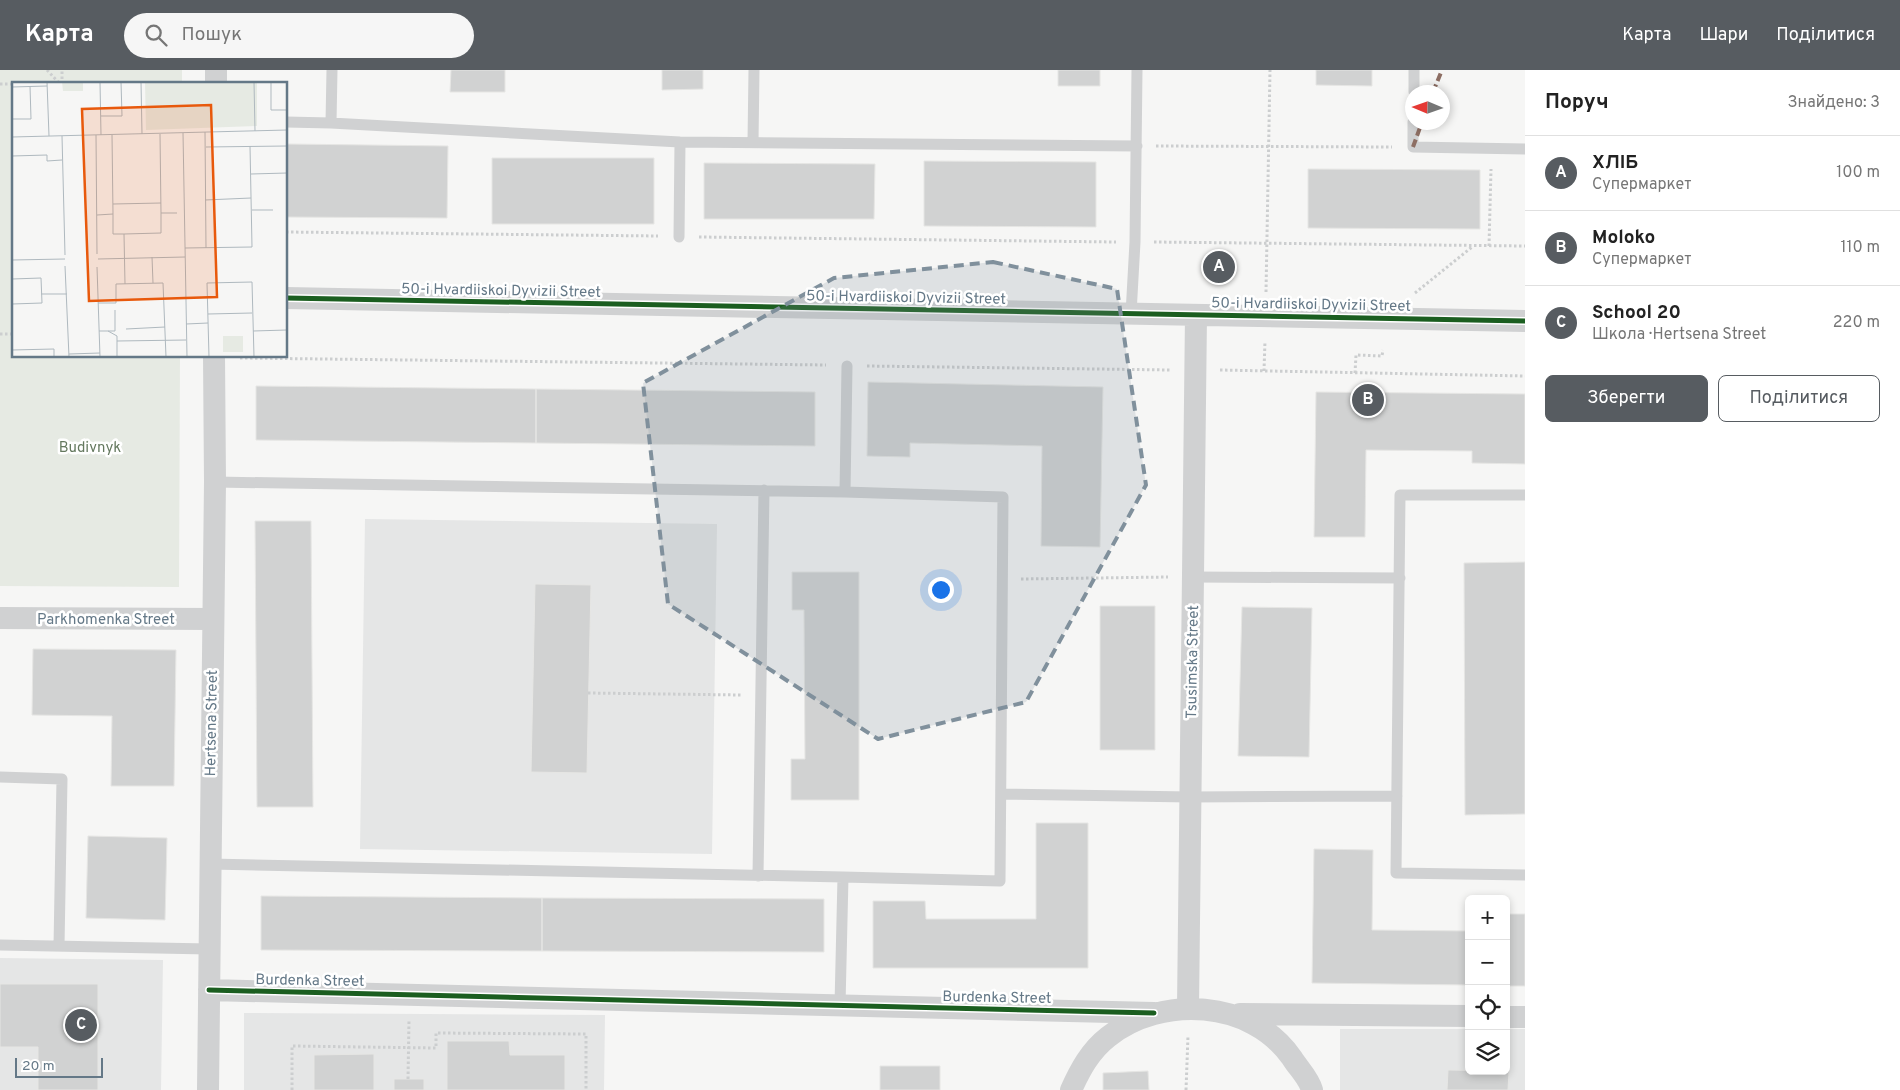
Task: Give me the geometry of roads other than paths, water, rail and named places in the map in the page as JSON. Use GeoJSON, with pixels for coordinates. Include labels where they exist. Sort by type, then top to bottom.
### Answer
{"type":"FeatureCollection","features":[{"type":"Feature","properties":{"kind":"street","name":"50-i Hvardiiskoi Dyvizii Street"},"geometry":{"type":"LineString","coordinates":[[288,298],[1525,321]]}},
{"type":"Feature","properties":{"kind":"street","name":"Tsusimska Street"},"geometry":{"type":"LineString","coordinates":[[1188,1008],[1196,315]]}},
{"type":"Feature","properties":{"kind":"street","name":"Hertsena Street"},"geometry":{"type":"LineString","coordinates":[[208,1090],[215,482],[214,358]]}},
{"type":"Feature","properties":{"kind":"street","name":"Parkhomenka Street"},"geometry":{"type":"LineString","coordinates":[[0,618],[212,619]]}},
{"type":"Feature","properties":{"kind":"street","name":"Burdenka Street"},"geometry":{"type":"LineString","coordinates":[[208,990],[1154,1013]]}},
{"type":"Feature","properties":{"kind":"street"},"geometry":{"type":"LineString","coordinates":[[1071,1090],[1083,1064],[1106,1038],[1127,1024],[1154,1013],[1188,1008],[1231,1014],[1465,1016]]}},
{"type":"Feature","properties":{"kind":"street"},"geometry":{"type":"LineString","coordinates":[[1231,1014],[1260,1028],[1284,1048],[1312,1090]]}},
{"type":"Feature","properties":{"kind":"street"},"geometry":{"type":"LineString","coordinates":[[1510,1016],[1525,1017]]}},
{"type":"Feature","properties":{"kind":"lane"},"geometry":{"type":"LineString","coordinates":[[330,123],[332,70]]}},
{"type":"Feature","properties":{"kind":"lane"},"geometry":{"type":"LineString","coordinates":[[753,142],[754,70]]}},
{"type":"Feature","properties":{"kind":"lane"},"geometry":{"type":"LineString","coordinates":[[1131,314],[1135,242],[1137,70]]}},
{"type":"Feature","properties":{"kind":"lane"},"geometry":{"type":"LineString","coordinates":[[1414,70],[1414,85]]}},
{"type":"Feature","properties":{"kind":"lane"},"geometry":{"type":"LineString","coordinates":[[288,122],[680,142],[1137,146]]}},
{"type":"Feature","properties":{"kind":"lane"},"geometry":{"type":"LineString","coordinates":[[1413,130],[1413,147],[1525,149]]}},
{"type":"Feature","properties":{"kind":"lane"},"geometry":{"type":"LineString","coordinates":[[679,237],[680,142]]}},
{"type":"Feature","properties":{"kind":"lane"},"geometry":{"type":"LineString","coordinates":[[845,492],[848,366]]}},
{"type":"Feature","properties":{"kind":"lane"},"geometry":{"type":"LineString","coordinates":[[210,864],[1000,881],[1003,497],[764,490],[215,482]]}},
{"type":"Feature","properties":{"kind":"lane"},"geometry":{"type":"LineString","coordinates":[[758,876],[764,490]]}},
{"type":"Feature","properties":{"kind":"lane"},"geometry":{"type":"LineString","coordinates":[[1525,495],[1400,495],[1396,873],[1525,875]]}},
{"type":"Feature","properties":{"kind":"lane"},"geometry":{"type":"LineString","coordinates":[[1193,577],[1400,578]]}},
{"type":"Feature","properties":{"kind":"lane"},"geometry":{"type":"LineString","coordinates":[[0,777],[62,779],[59,946]]}},
{"type":"Feature","properties":{"kind":"lane"},"geometry":{"type":"LineString","coordinates":[[1001,794],[1190,797],[1397,796]]}},
{"type":"Feature","properties":{"kind":"lane"},"geometry":{"type":"LineString","coordinates":[[840,1005],[843,877]]}},
{"type":"Feature","properties":{"kind":"lane"},"geometry":{"type":"LineString","coordinates":[[0,944],[209,949]]}},
{"type":"Feature","properties":{"kind":"place","name":"ХЛІБ"},"geometry":{"type":"Point","coordinates":[1219,267]}},
{"type":"Feature","properties":{"kind":"place","name":"Moloko"},"geometry":{"type":"Point","coordinates":[1368,400]}},
{"type":"Feature","properties":{"kind":"place","name":"School 20"},"geometry":{"type":"Point","coordinates":[81,1025]}},
{"type":"Feature","properties":{"kind":"park label","name":"Budivnyk"},"geometry":{"type":"Point","coordinates":[90,447]}}]}
